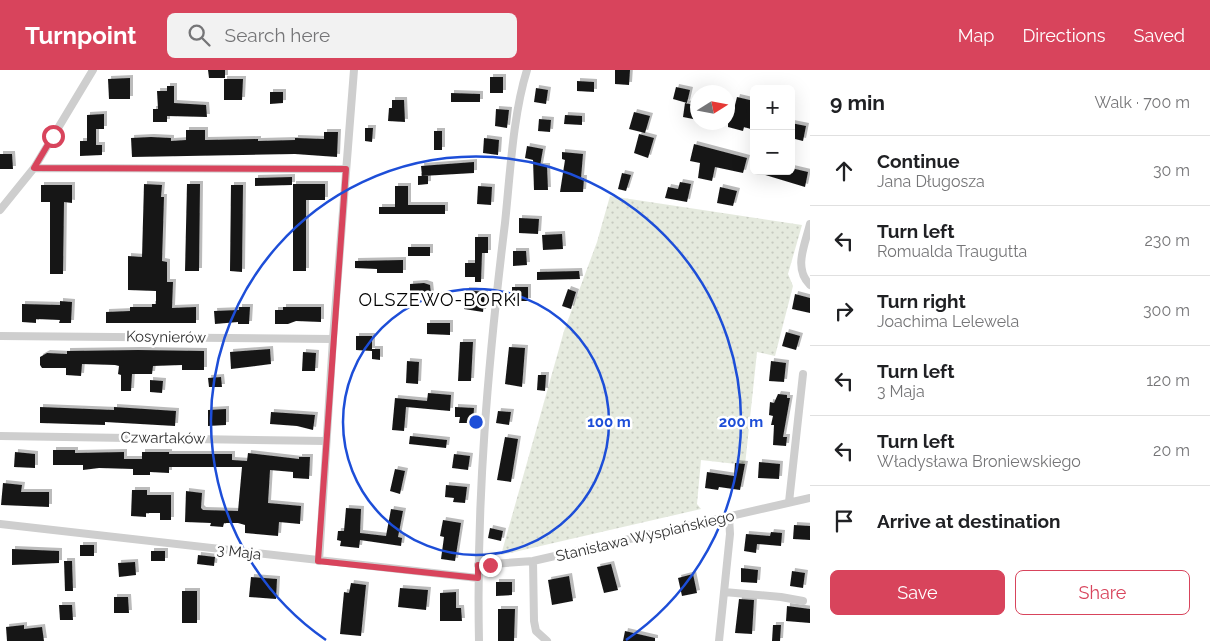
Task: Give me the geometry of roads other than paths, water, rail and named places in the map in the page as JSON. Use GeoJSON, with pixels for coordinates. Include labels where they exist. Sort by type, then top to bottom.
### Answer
{"type":"FeatureCollection","features":[{"type":"Feature","properties":{"kind":"street"},"geometry":{"type":"LineString","coordinates":[[0,210],[34,168],[93,70]]}},
{"type":"Feature","properties":{"kind":"street"},"geometry":{"type":"LineString","coordinates":[[318,561],[354,70]]}},
{"type":"Feature","properties":{"kind":"street"},"geometry":{"type":"LineString","coordinates":[[479,641],[478,565],[482,448],[490,346],[518,114],[527,70]]}},
{"type":"Feature","properties":{"kind":"street"},"geometry":{"type":"LineString","coordinates":[[34,168],[346,169]]}},
{"type":"Feature","properties":{"kind":"street"},"geometry":{"type":"LineString","coordinates":[[810,224],[800,266],[801,274],[810,285]]}},
{"type":"Feature","properties":{"kind":"street","name":"Kosynierów"},"geometry":{"type":"LineString","coordinates":[[0,336],[333,339]]}},
{"type":"Feature","properties":{"kind":"street"},"geometry":{"type":"LineString","coordinates":[[789,502],[803,374]]}},
{"type":"Feature","properties":{"kind":"street","name":"Czwartaków"},"geometry":{"type":"LineString","coordinates":[[0,436],[326,441]]}},
{"type":"Feature","properties":{"kind":"street","name":"Stanisława Wyspiańskiego"},"geometry":{"type":"LineString","coordinates":[[478,565],[533,561],[810,498]]}},
{"type":"Feature","properties":{"kind":"street"},"geometry":{"type":"LineString","coordinates":[[719,641],[730,534],[729,517]]}},
{"type":"Feature","properties":{"kind":"street","name":"3 Maja"},"geometry":{"type":"LineString","coordinates":[[0,524],[478,578]]}},
{"type":"Feature","properties":{"kind":"street"},"geometry":{"type":"LineString","coordinates":[[533,561],[534,621],[536,631],[548,641]]}},
{"type":"Feature","properties":{"kind":"street"},"geometry":{"type":"LineString","coordinates":[[724,592],[803,601]]}},
{"type":"Feature","properties":{"kind":"district","name":"OLSZEWO-BORKI"},"geometry":{"type":"Point","coordinates":[440,300]}}]}
